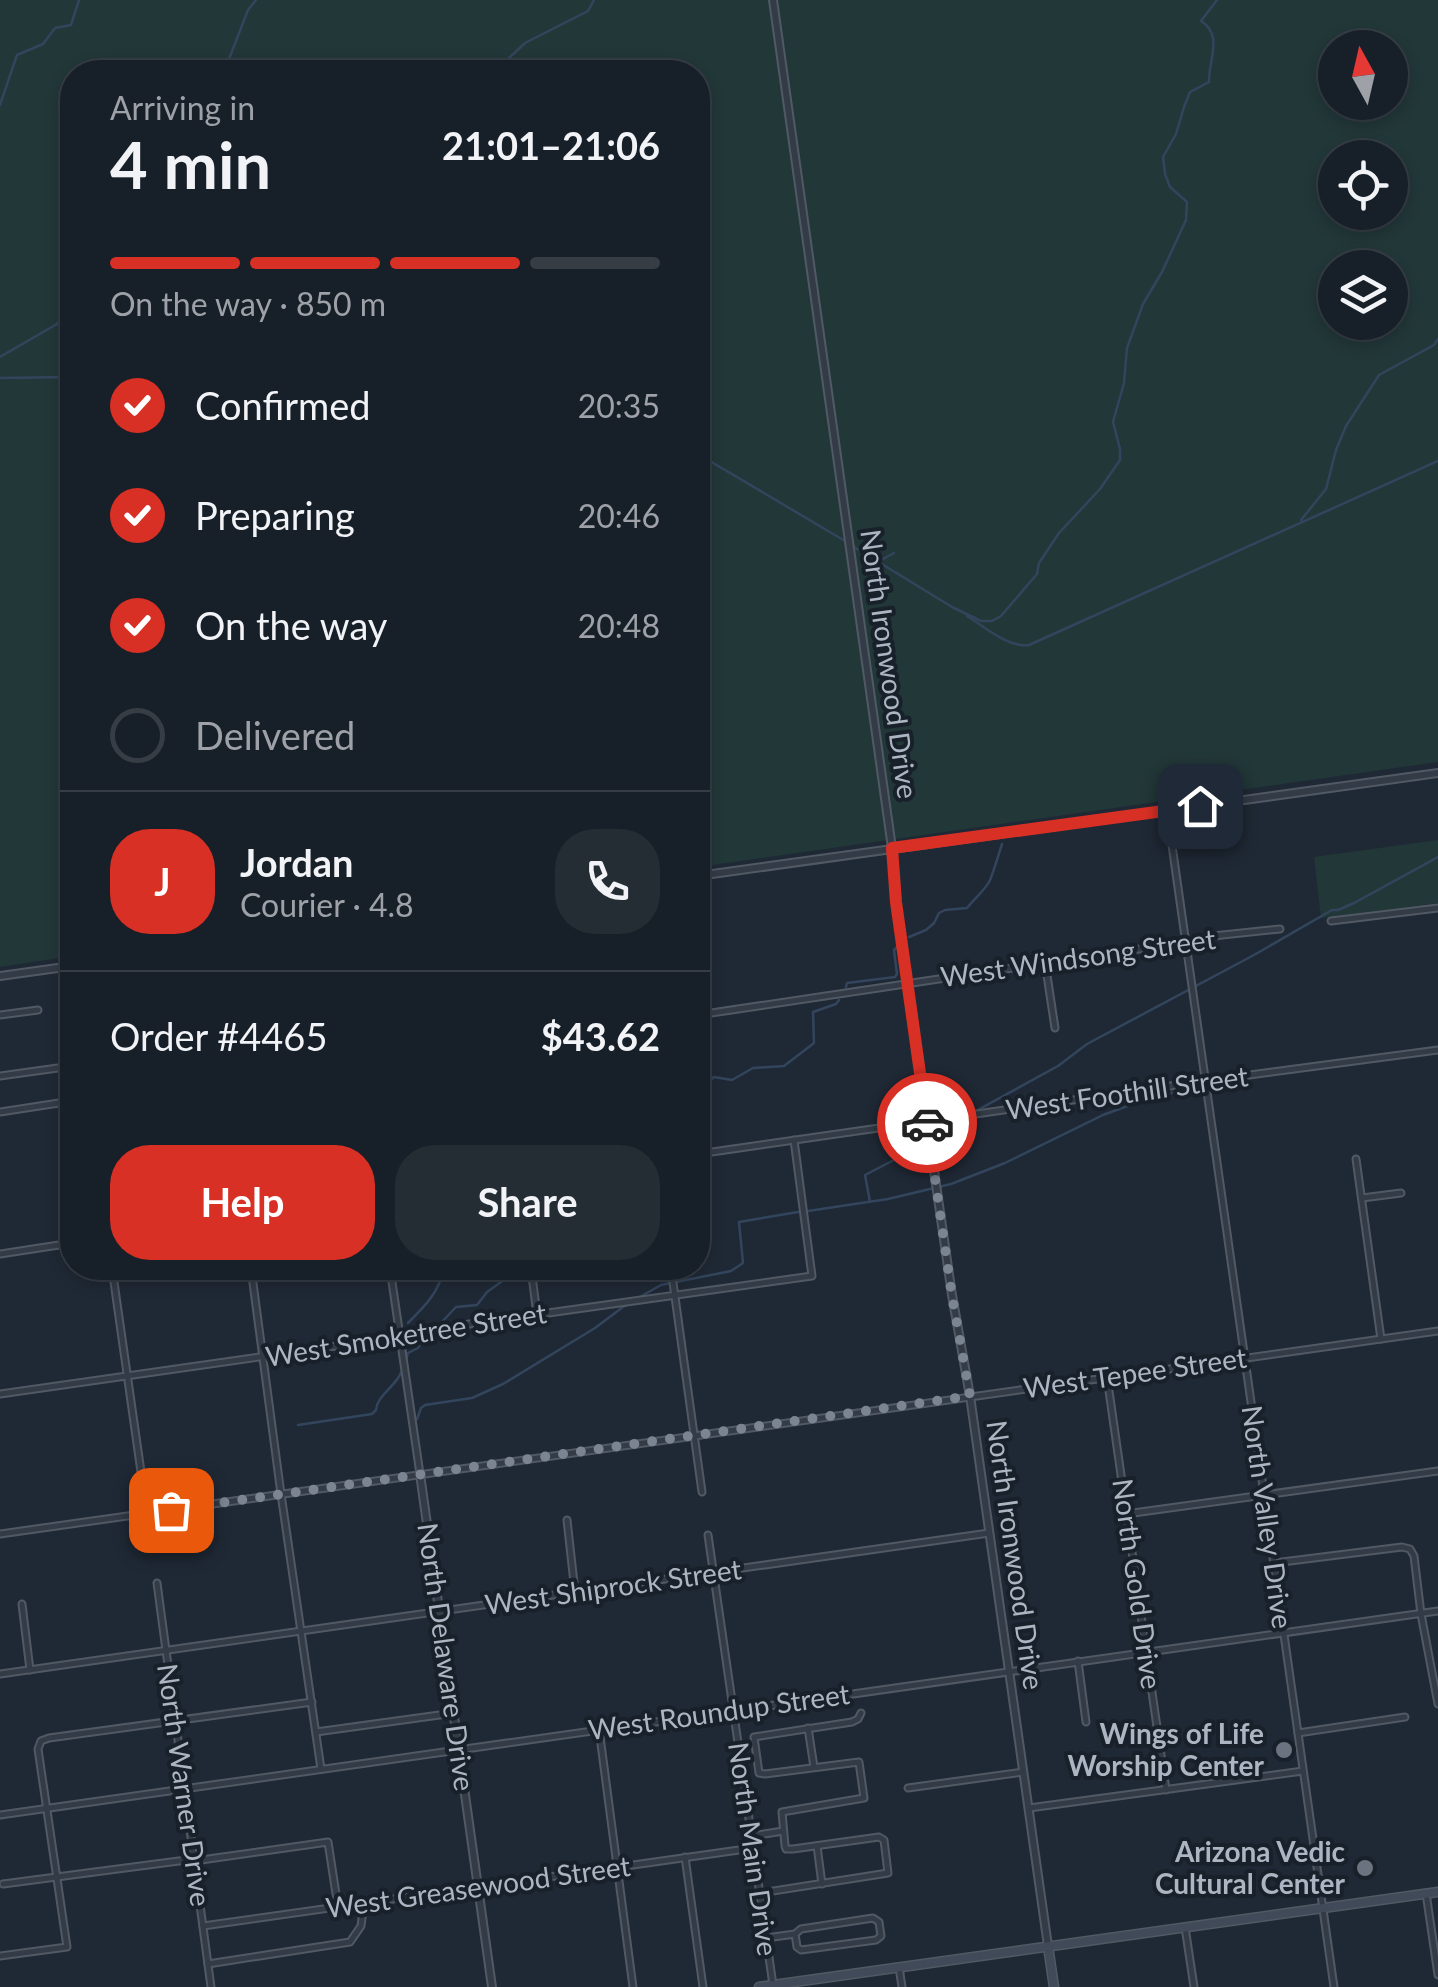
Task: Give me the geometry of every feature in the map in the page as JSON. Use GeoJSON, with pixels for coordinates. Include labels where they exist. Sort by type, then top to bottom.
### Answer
{"type":"FeatureCollection","features":[{"type":"Feature","properties":{"kind":"main road"},"geometry":{"type":"LineString","coordinates":[[759,1987],[1438,1892]]}},
{"type":"Feature","properties":{"kind":"main road","name":"North Ironwood Drive"},"geometry":{"type":"LineString","coordinates":[[1048,1946],[1054,1987]]}},
{"type":"Feature","properties":{"kind":"street","name":"North Ironwood Drive"},"geometry":{"type":"LineString","coordinates":[[773,0],[927,1122],[1048,1946]]}},
{"type":"Feature","properties":{"kind":"street"},"geometry":{"type":"LineString","coordinates":[[710,874],[1438,773]]}},
{"type":"Feature","properties":{"kind":"street","name":"North Valley Drive"},"geometry":{"type":"LineString","coordinates":[[1167,810],[1334,1987]]}},
{"type":"Feature","properties":{"kind":"street"},"geometry":{"type":"LineString","coordinates":[[1331,921],[1438,908]]}},
{"type":"Feature","properties":{"kind":"street","name":"West Windsong Street"},"geometry":{"type":"LineString","coordinates":[[710,1012],[1280,929]]}},
{"type":"Feature","properties":{"kind":"street"},"geometry":{"type":"LineString","coordinates":[[1045,962],[1055,1028]]}},
{"type":"Feature","properties":{"kind":"street"},"geometry":{"type":"LineString","coordinates":[[0,976],[60,967]]}},
{"type":"Feature","properties":{"kind":"street"},"geometry":{"type":"LineString","coordinates":[[0,1015],[38,1010]]}},
{"type":"Feature","properties":{"kind":"street","name":"West Foothill Street"},"geometry":{"type":"LineString","coordinates":[[710,1152],[1438,1050]]}},
{"type":"Feature","properties":{"kind":"street"},"geometry":{"type":"LineString","coordinates":[[0,1076],[60,1068]]}},
{"type":"Feature","properties":{"kind":"street"},"geometry":{"type":"LineString","coordinates":[[0,1112],[60,1103]]}},
{"type":"Feature","properties":{"kind":"street","name":"West Smoketree Street"},"geometry":{"type":"LineString","coordinates":[[0,1394],[812,1276],[794,1140]]}},
{"type":"Feature","properties":{"kind":"street"},"geometry":{"type":"LineString","coordinates":[[1356,1159],[1381,1339]]}},
{"type":"Feature","properties":{"kind":"street"},"geometry":{"type":"LineString","coordinates":[[1362,1198],[1401,1193]]}},
{"type":"Feature","properties":{"kind":"street"},"geometry":{"type":"LineString","coordinates":[[0,1254],[60,1245]]}},
{"type":"Feature","properties":{"kind":"street"},"geometry":{"type":"LineString","coordinates":[[114,1280],[146,1514]]}},
{"type":"Feature","properties":{"kind":"street"},"geometry":{"type":"LineString","coordinates":[[252,1280],[321,1769]]}},
{"type":"Feature","properties":{"kind":"street","name":"North Delaware Drive"},"geometry":{"type":"LineString","coordinates":[[392,1280],[492,1987]]}},
{"type":"Feature","properties":{"kind":"street"},"geometry":{"type":"LineString","coordinates":[[533,1280],[537,1315]]}},
{"type":"Feature","properties":{"kind":"street"},"geometry":{"type":"LineString","coordinates":[[673,1280],[702,1492]]}},
{"type":"Feature","properties":{"kind":"street","name":"West Tepee Street"},"geometry":{"type":"LineString","coordinates":[[0,1534],[1438,1331]]}},
{"type":"Feature","properties":{"kind":"street","name":"North Gold Drive"},"geometry":{"type":"LineString","coordinates":[[1107,1377],[1166,1790]]}},
{"type":"Feature","properties":{"kind":"street"},"geometry":{"type":"LineString","coordinates":[[1126,1514],[1438,1471]]}},
{"type":"Feature","properties":{"kind":"street"},"geometry":{"type":"LineString","coordinates":[[567,1520],[576,1592]]}},
{"type":"Feature","properties":{"kind":"street","name":"West Shiprock Street"},"geometry":{"type":"LineString","coordinates":[[0,1674],[989,1533]]}},
{"type":"Feature","properties":{"kind":"street","name":"North Main Drive"},"geometry":{"type":"LineString","coordinates":[[708,1535],[773,1985]]}},
{"type":"Feature","properties":{"kind":"street"},"geometry":{"type":"LineString","coordinates":[[1274,1563],[1410,1549],[1438,1704]]}},
{"type":"Feature","properties":{"kind":"street","name":"North Warner Drive"},"geometry":{"type":"LineString","coordinates":[[157,1583],[211,1987]]}},
{"type":"Feature","properties":{"kind":"street"},"geometry":{"type":"LineString","coordinates":[[22,1604],[30,1670]]}},
{"type":"Feature","properties":{"kind":"street","name":"West Roundup Street"},"geometry":{"type":"LineString","coordinates":[[0,1814],[1438,1611]]}},
{"type":"Feature","properties":{"kind":"street"},"geometry":{"type":"LineString","coordinates":[[1078,1661],[1086,1722]]}},
{"type":"Feature","properties":{"kind":"street"},"geometry":{"type":"LineString","coordinates":[[0,1956],[67,1946],[38,1749],[41,1741],[312,1702]]}},
{"type":"Feature","properties":{"kind":"street"},"geometry":{"type":"LineString","coordinates":[[316,1732],[454,1713]]}},
{"type":"Feature","properties":{"kind":"street"},"geometry":{"type":"LineString","coordinates":[[760,1893],[888,1873],[882,1838],[786,1849],[782,1812],[864,1798],[859,1762],[759,1774],[754,1737],[852,1722],[861,1713]]}},
{"type":"Feature","properties":{"kind":"street"},"geometry":{"type":"LineString","coordinates":[[1298,1733],[1405,1717]]}},
{"type":"Feature","properties":{"kind":"street"},"geometry":{"type":"LineString","coordinates":[[808,1728],[814,1767]]}},
{"type":"Feature","properties":{"kind":"street"},"geometry":{"type":"LineString","coordinates":[[599,1729],[632,1987]]}},
{"type":"Feature","properties":{"kind":"street"},"geometry":{"type":"LineString","coordinates":[[1028,1808],[1303,1770]]}},
{"type":"Feature","properties":{"kind":"street"},"geometry":{"type":"LineString","coordinates":[[908,1788],[1023,1772]]}},
{"type":"Feature","properties":{"kind":"street"},"geometry":{"type":"LineString","coordinates":[[752,1836],[783,1831]]}},
{"type":"Feature","properties":{"kind":"street"},"geometry":{"type":"LineString","coordinates":[[3,1884],[328,1842],[338,1907]]}},
{"type":"Feature","properties":{"kind":"street"},"geometry":{"type":"LineString","coordinates":[[817,1846],[822,1884]]}},
{"type":"Feature","properties":{"kind":"street","name":"West Greasewood Street"},"geometry":{"type":"LineString","coordinates":[[203,1926],[753,1848]]}},
{"type":"Feature","properties":{"kind":"street"},"geometry":{"type":"LineString","coordinates":[[684,1857],[702,1987]]}},
{"type":"Feature","properties":{"kind":"street"},"geometry":{"type":"LineString","coordinates":[[1426,1894],[1438,1975]]}},
{"type":"Feature","properties":{"kind":"street"},"geometry":{"type":"LineString","coordinates":[[208,1964],[350,1942],[361,1926],[364,1904]]}},
{"type":"Feature","properties":{"kind":"street"},"geometry":{"type":"LineString","coordinates":[[766,1938],[873,1918],[879,1922],[881,1936],[876,1940],[801,1950],[794,1934]]}},
{"type":"Feature","properties":{"kind":"street"},"geometry":{"type":"LineString","coordinates":[[1186,1927],[1194,1987]]}},
{"type":"Feature","properties":{"kind":"street"},"geometry":{"type":"LineString","coordinates":[[899,1967],[902,1987]]}},
{"type":"Feature","properties":{"kind":"street"},"geometry":{"type":"LineString","coordinates":[[834,1976],[836,1987]]}},
{"type":"Feature","properties":{"kind":"green space"},"geometry":{"type":"Polygon","coordinates":[[[0,0],[1438,0],[1438,762],[710,865],[710,60],[60,60],[60,958],[0,967],[0,0]]]}},
{"type":"Feature","properties":{"kind":"green space"},"geometry":{"type":"Polygon","coordinates":[[[1438,840],[1438,903],[1321,918],[1314,857],[1438,840]]]}},
{"type":"Feature","properties":{"kind":"waterway"},"geometry":{"type":"LineString","coordinates":[[0,105],[17,55],[43,44],[55,28],[71,25],[79,0]]}},
{"type":"Feature","properties":{"kind":"waterway"},"geometry":{"type":"LineString","coordinates":[[229,60],[248,10],[256,0]]}},
{"type":"Feature","properties":{"kind":"waterway"},"geometry":{"type":"LineString","coordinates":[[507,60],[525,43],[588,11],[594,0]]}},
{"type":"Feature","properties":{"kind":"waterway"},"geometry":{"type":"LineString","coordinates":[[952,607],[981,621],[1001,616],[1037,574],[1039,563],[1059,533],[1100,489],[1120,460],[1113,422],[1124,383],[1127,348],[1143,304],[1186,220],[1187,202],[1170,187],[1163,157],[1176,134],[1190,92],[1209,82],[1212,33],[1201,21],[1217,0]]}},
{"type":"Feature","properties":{"kind":"waterway"},"geometry":{"type":"LineString","coordinates":[[0,357],[60,320]]}},
{"type":"Feature","properties":{"kind":"waterway"},"geometry":{"type":"LineString","coordinates":[[1301,520],[1326,489],[1346,426],[1379,375],[1434,345],[1438,339]]}},
{"type":"Feature","properties":{"kind":"waterway"},"geometry":{"type":"LineString","coordinates":[[0,378],[60,377]]}},
{"type":"Feature","properties":{"kind":"waterway"},"geometry":{"type":"LineString","coordinates":[[710,461],[845,541]]}},
{"type":"Feature","properties":{"kind":"waterway"},"geometry":{"type":"LineString","coordinates":[[967,616],[1005,640],[1029,645],[1438,461]]}},
{"type":"Feature","properties":{"kind":"waterway"},"geometry":{"type":"LineString","coordinates":[[854,547],[952,607]]}},
{"type":"Feature","properties":{"kind":"waterway"},"geometry":{"type":"LineString","coordinates":[[869,554],[883,559],[894,553]]}},
{"type":"Feature","properties":{"kind":"waterway"},"geometry":{"type":"LineString","coordinates":[[909,937],[926,930],[939,913],[967,908],[989,882],[1002,844]]}},
{"type":"Feature","properties":{"kind":"waterway"},"geometry":{"type":"LineString","coordinates":[[976,1111],[1058,1066],[1087,1044],[1332,910],[1354,903],[1438,857]]}},
{"type":"Feature","properties":{"kind":"waterway"},"geometry":{"type":"LineString","coordinates":[[846,987],[847,983],[895,977],[894,950],[898,946]]}},
{"type":"Feature","properties":{"kind":"waterway"},"geometry":{"type":"LineString","coordinates":[[710,1080],[714,1077],[732,1080],[753,1068],[784,1066],[814,1043],[813,1012],[839,1000]]}},
{"type":"Feature","properties":{"kind":"waterway"},"geometry":{"type":"LineString","coordinates":[[1155,1096],[1200,1088]]}},
{"type":"Feature","properties":{"kind":"waterway"},"geometry":{"type":"LineString","coordinates":[[808,1211],[888,1199],[951,1184],[1149,1098]]}},
{"type":"Feature","properties":{"kind":"waterway"},"geometry":{"type":"LineString","coordinates":[[870,1202],[865,1175],[894,1160],[908,1158],[943,1126],[960,1118]]}},
{"type":"Feature","properties":{"kind":"waterway"},"geometry":{"type":"LineString","coordinates":[[710,1275],[731,1271],[743,1263],[739,1222],[798,1212]]}},
{"type":"Feature","properties":{"kind":"waterway"},"geometry":{"type":"LineString","coordinates":[[408,1323],[431,1298],[440,1280]]}},
{"type":"Feature","properties":{"kind":"waterway"},"geometry":{"type":"LineString","coordinates":[[438,1326],[456,1307],[477,1305],[504,1280]]}},
{"type":"Feature","properties":{"kind":"waterway"},"geometry":{"type":"LineString","coordinates":[[638,1298],[661,1285],[686,1280]]}},
{"type":"Feature","properties":{"kind":"waterway"},"geometry":{"type":"LineString","coordinates":[[417,1419],[425,1405],[472,1398],[503,1384],[627,1304]]}},
{"type":"Feature","properties":{"kind":"waterway"},"geometry":{"type":"LineString","coordinates":[[406,1360],[427,1333]]}},
{"type":"Feature","properties":{"kind":"waterway"},"geometry":{"type":"LineString","coordinates":[[298,1425],[372,1414],[403,1368]]}},
{"type":"Feature","properties":{"kind":"way so far"},"geometry":{"type":"LineString","coordinates":[[171,1510],[970,1396],[927,1123]]}},
{"type":"Feature","properties":{"kind":"place","name":"Wings of Life Worship Center"},"geometry":{"type":"Point","coordinates":[1284,1750]}},
{"type":"Feature","properties":{"kind":"place","name":"Arizona Vedic Cultural Center"},"geometry":{"type":"Point","coordinates":[1365,1868]}},
{"type":"Feature","properties":{"kind":"route"},"geometry":{"type":"LineString","coordinates":[[927,1123],[892,848],[1200,806]]}}]}
